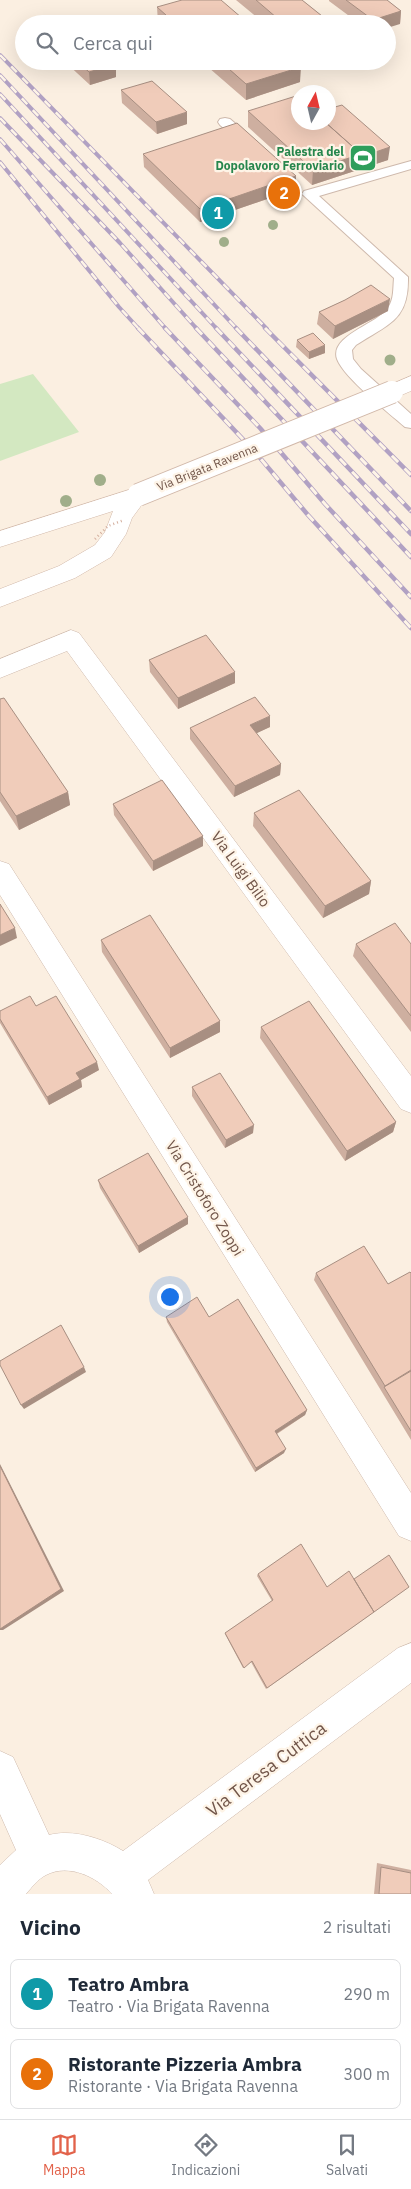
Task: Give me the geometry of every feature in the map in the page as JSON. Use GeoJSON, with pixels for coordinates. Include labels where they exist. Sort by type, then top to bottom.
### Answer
{"type":"FeatureCollection","features":[{"type":"Feature","properties":{"kind":"street","name":"Via Brigata Ravenna"},"geometry":{"type":"LineString","coordinates":[[0,539],[138,495],[402,387]]}},
{"type":"Feature","properties":{"kind":"street"},"geometry":{"type":"LineString","coordinates":[[0,598],[67,572],[103,550],[115,534],[122,515],[138,495]]}},
{"type":"Feature","properties":{"kind":"street","name":"Via Luigi Bilio"},"geometry":{"type":"LineString","coordinates":[[0,670],[71,639],[411,1100]]}},
{"type":"Feature","properties":{"kind":"street","name":"Via Cristoforo Zoppi"},"geometry":{"type":"LineString","coordinates":[[0,872],[411,1524]]}},
{"type":"Feature","properties":{"kind":"street","name":"Via Teresa Cuttica"},"geometry":{"type":"LineString","coordinates":[[127,1885],[411,1661]]}},
{"type":"Feature","properties":{"kind":"street"},"geometry":{"type":"LineString","coordinates":[[0,1770],[39,1858]]}},
{"type":"Feature","properties":{"kind":"street"},"geometry":{"type":"LineString","coordinates":[[2,1894],[17,1874],[39,1858],[62,1851],[88,1854],[112,1866],[127,1885]]}},
{"type":"Feature","properties":{"kind":"lane"},"geometry":{"type":"LineString","coordinates":[[225,122],[260,152]]}},
{"type":"Feature","properties":{"kind":"lane"},"geometry":{"type":"LineString","coordinates":[[411,165],[306,191],[401,277],[404,297],[398,312],[390,320],[349,342],[344,356],[351,368],[411,423]]}},
{"type":"Feature","properties":{"kind":"green space"},"geometry":{"type":"Polygon","coordinates":[[[33,374],[79,432],[0,461],[0,384],[33,374]]]}},
{"type":"Feature","properties":{"kind":"building"},"geometry":{"type":"Polygon","coordinates":[[[182,0],[221,0],[238,15],[166,15],[157,7],[182,0]]]}},
{"type":"Feature","properties":{"kind":"building"},"geometry":{"type":"Polygon","coordinates":[[[256,0],[302,0],[321,15],[274,15],[256,0]]]}},
{"type":"Feature","properties":{"kind":"building"},"geometry":{"type":"Polygon","coordinates":[[[346,0],[387,0],[401,11],[389,15],[366,15],[346,0]]]}},
{"type":"Feature","properties":{"kind":"building"},"geometry":{"type":"Polygon","coordinates":[[[230,70],[291,70],[246,84],[230,70]]]}},
{"type":"Feature","properties":{"kind":"building"},"geometry":{"type":"Polygon","coordinates":[[[152,81],[187,112],[156,122],[121,90],[152,81]]]}},
{"type":"Feature","properties":{"kind":"building"},"geometry":{"type":"Polygon","coordinates":[[[291,98],[291,130],[334,130],[361,154],[313,170],[248,111],[291,98]]]}},
{"type":"Feature","properties":{"kind":"building"},"geometry":{"type":"Polygon","coordinates":[[[342,105],[390,147],[361,157],[361,154],[334,130],[336,130],[336,107],[342,105]]]}},
{"type":"Feature","properties":{"kind":"building"},"geometry":{"type":"Polygon","coordinates":[[[237,123],[296,176],[200,209],[143,154],[237,123]]]}},
{"type":"Feature","properties":{"kind":"building"},"geometry":{"type":"Polygon","coordinates":[[[371,285],[390,299],[335,326],[319,312],[345,300],[371,285]]]}},
{"type":"Feature","properties":{"kind":"building"},"geometry":{"type":"Polygon","coordinates":[[[313,333],[325,345],[309,352],[297,340],[313,333]]]}},
{"type":"Feature","properties":{"kind":"building"},"geometry":{"type":"Polygon","coordinates":[[[206,635],[235,672],[178,698],[149,660],[206,635]]]}},
{"type":"Feature","properties":{"kind":"building"},"geometry":{"type":"Polygon","coordinates":[[[255,697],[270,716],[250,725],[281,764],[235,786],[190,728],[255,697]]]}},
{"type":"Feature","properties":{"kind":"building"},"geometry":{"type":"Polygon","coordinates":[[[4,698],[68,792],[16,816],[0,792],[0,699],[4,698]]]}},
{"type":"Feature","properties":{"kind":"building"},"geometry":{"type":"Polygon","coordinates":[[[162,780],[203,836],[153,861],[113,804],[162,780]]]}},
{"type":"Feature","properties":{"kind":"building"},"geometry":{"type":"Polygon","coordinates":[[[299,790],[371,881],[325,906],[254,813],[299,790]]]}},
{"type":"Feature","properties":{"kind":"building"},"geometry":{"type":"Polygon","coordinates":[[[0,904],[15,928],[0,935],[0,904]]]}},
{"type":"Feature","properties":{"kind":"building"},"geometry":{"type":"Polygon","coordinates":[[[150,915],[220,1021],[170,1048],[101,940],[150,915]]]}},
{"type":"Feature","properties":{"kind":"building"},"geometry":{"type":"Polygon","coordinates":[[[395,923],[411,944],[411,1016],[356,944],[395,923]]]}},
{"type":"Feature","properties":{"kind":"building"},"geometry":{"type":"Polygon","coordinates":[[[30,996],[36,1006],[56,996],[97,1062],[76,1073],[80,1079],[47,1097],[0,1019],[0,1011],[30,996]]]}},
{"type":"Feature","properties":{"kind":"building"},"geometry":{"type":"Polygon","coordinates":[[[309,1001],[396,1122],[347,1151],[261,1027],[309,1001]]]}},
{"type":"Feature","properties":{"kind":"building"},"geometry":{"type":"Polygon","coordinates":[[[220,1073],[254,1125],[226,1140],[192,1087],[220,1073]]]}},
{"type":"Feature","properties":{"kind":"building"},"geometry":{"type":"Polygon","coordinates":[[[148,1153],[188,1217],[138,1246],[98,1180],[148,1153]]]}},
{"type":"Feature","properties":{"kind":"building"},"geometry":{"type":"Polygon","coordinates":[[[364,1246],[388,1284],[411,1273],[411,1370],[385,1386],[316,1273],[364,1246]]]}},
{"type":"Feature","properties":{"kind":"building"},"geometry":{"type":"Polygon","coordinates":[[[197,1297],[209,1317],[238,1299],[307,1410],[275,1431],[286,1449],[256,1468],[166,1317],[197,1297]]]}},
{"type":"Feature","properties":{"kind":"building"},"geometry":{"type":"Polygon","coordinates":[[[61,1325],[84,1367],[21,1405],[0,1365],[0,1361],[61,1325]]]}},
{"type":"Feature","properties":{"kind":"building"},"geometry":{"type":"Polygon","coordinates":[[[411,1371],[411,1431],[384,1387],[411,1371]]]}},
{"type":"Feature","properties":{"kind":"building"},"geometry":{"type":"Polygon","coordinates":[[[0,1466],[61,1589],[0,1629],[0,1466]]]}},
{"type":"Feature","properties":{"kind":"building"},"geometry":{"type":"Polygon","coordinates":[[[301,1544],[327,1587],[349,1571],[374,1612],[267,1688],[252,1661],[244,1668],[225,1633],[273,1600],[258,1574],[301,1544]]]}},
{"type":"Feature","properties":{"kind":"building"},"geometry":{"type":"Polygon","coordinates":[[[389,1555],[409,1587],[374,1612],[354,1579],[389,1555]]]}},
{"type":"Feature","properties":{"kind":"building"},"geometry":{"type":"Polygon","coordinates":[[[381,1867],[411,1873],[411,1894],[379,1894],[381,1867]]]}},
{"type":"Feature","properties":{"kind":"railway"},"geometry":{"type":"LineString","coordinates":[[0,55],[267,329]]}},
{"type":"Feature","properties":{"kind":"railway"},"geometry":{"type":"LineString","coordinates":[[0,75],[237,329]]}},
{"type":"Feature","properties":{"kind":"railway"},"geometry":{"type":"LineString","coordinates":[[0,94],[217,329]]}},
{"type":"Feature","properties":{"kind":"railway"},"geometry":{"type":"LineString","coordinates":[[0,118],[120,243],[197,329]]}},
{"type":"Feature","properties":{"kind":"railway"},"geometry":{"type":"LineString","coordinates":[[0,139],[166,329]]}},
{"type":"Feature","properties":{"kind":"railway"},"geometry":{"type":"LineString","coordinates":[[0,162],[139,329]]}},
{"type":"Feature","properties":{"kind":"railway"},"geometry":{"type":"LineString","coordinates":[[138,328],[255,452],[308,515],[411,628]]}},
{"type":"Feature","properties":{"kind":"railway"},"geometry":{"type":"LineString","coordinates":[[165,328],[260,428],[325,504],[411,597]]}},
{"type":"Feature","properties":{"kind":"railway"},"geometry":{"type":"LineString","coordinates":[[196,328],[411,557]]}},
{"type":"Feature","properties":{"kind":"railway"},"geometry":{"type":"LineString","coordinates":[[216,328],[411,534]]}},
{"type":"Feature","properties":{"kind":"railway"},"geometry":{"type":"LineString","coordinates":[[236,328],[411,511]]}},
{"type":"Feature","properties":{"kind":"railway"},"geometry":{"type":"LineString","coordinates":[[265,328],[411,475]]}},
{"type":"Feature","properties":{"kind":"place","name":"Palestra del Dopolavoro Ferroviario"},"geometry":{"type":"Point","coordinates":[363,158]}},
{"type":"Feature","properties":{"kind":"place","name":"Ristorante Pizzeria Ambra"},"geometry":{"type":"Point","coordinates":[284,193]}},
{"type":"Feature","properties":{"kind":"place","name":"Teatro Ambra"},"geometry":{"type":"Point","coordinates":[218,213]}}]}
